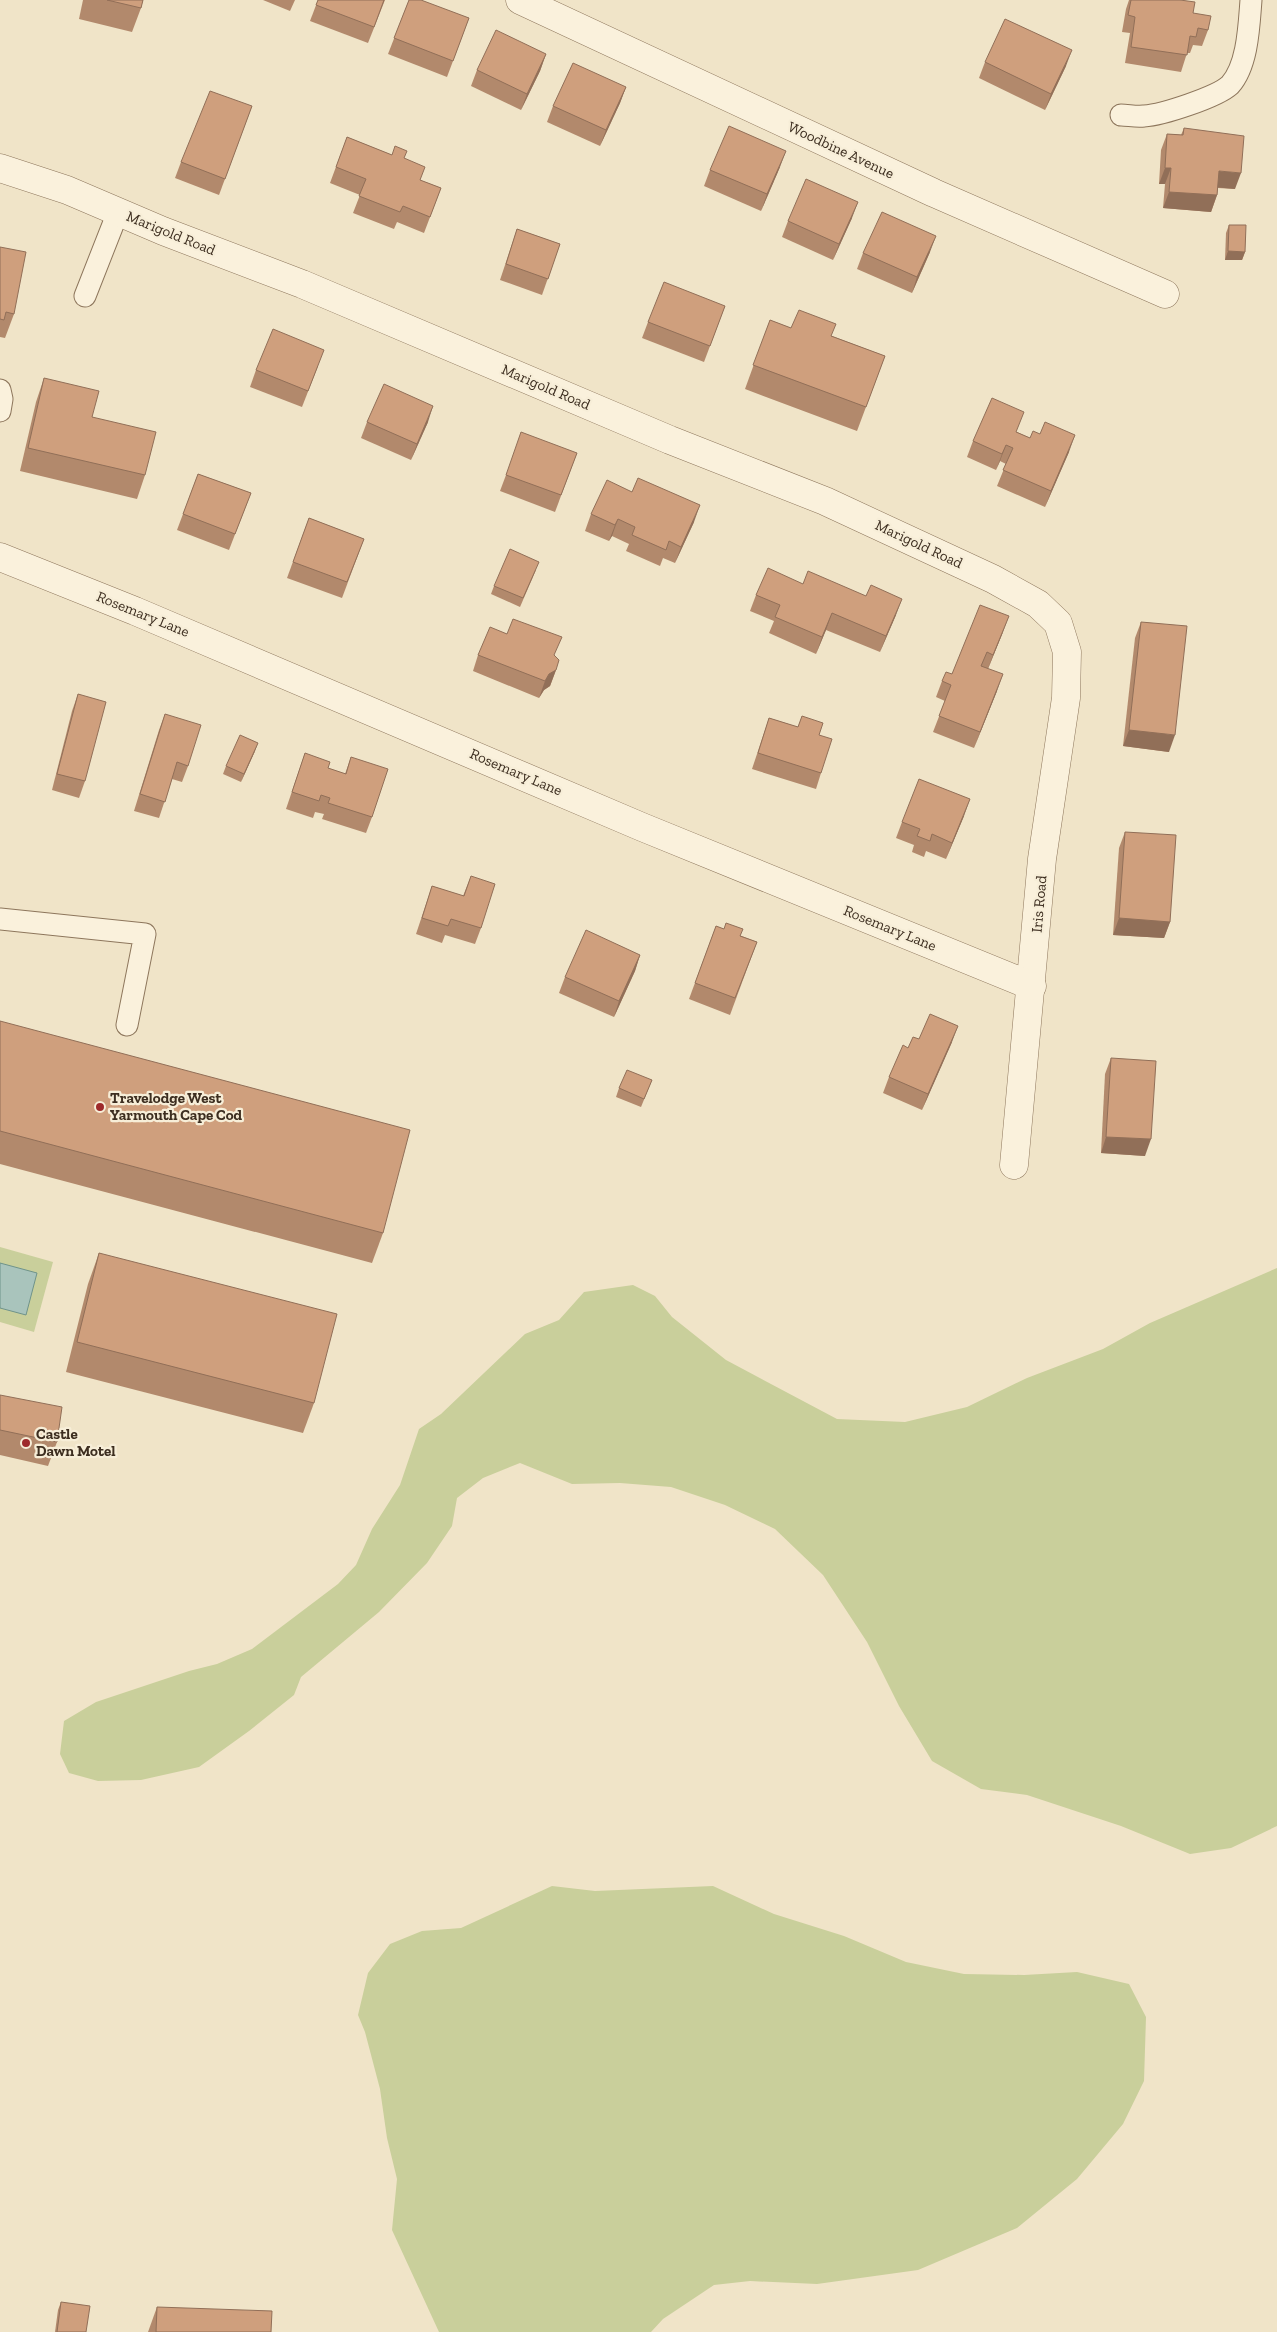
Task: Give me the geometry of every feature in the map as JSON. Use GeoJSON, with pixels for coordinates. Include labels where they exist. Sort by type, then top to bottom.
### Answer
{"type":"FeatureCollection","features":[{"type":"Feature","properties":{"kind":"street","name":"Woodbine Avenue"},"geometry":{"type":"LineString","coordinates":[[520,0],[934,193],[1165,294]]}},
{"type":"Feature","properties":{"kind":"street","name":"Marigold Road"},"geometry":{"type":"LineString","coordinates":[[0,168],[67,190],[302,284],[670,440],[834,505],[992,579],[1038,604],[1058,623],[1064,644]]}},
{"type":"Feature","properties":{"kind":"street","name":"Rosemary Lane"},"geometry":{"type":"LineString","coordinates":[[0,557],[136,611],[642,827],[1032,986]]}},
{"type":"Feature","properties":{"kind":"street","name":"Iris Road"},"geometry":{"type":"LineString","coordinates":[[1014,1165],[1032,986],[1042,859],[1066,698],[1066,652],[1064,644]]}},
{"type":"Feature","properties":{"kind":"lane"},"geometry":{"type":"LineString","coordinates":[[1120,115],[1144,116],[1199,102],[1230,85],[1240,66],[1249,38],[1251,0]]}},
{"type":"Feature","properties":{"kind":"lane"},"geometry":{"type":"LineString","coordinates":[[85,296],[118,212]]}},
{"type":"Feature","properties":{"kind":"lane"},"geometry":{"type":"LineString","coordinates":[[0,390],[2,399],[0,410]]}},
{"type":"Feature","properties":{"kind":"lane"},"geometry":{"type":"LineString","coordinates":[[0,919],[145,934],[127,1025]]}},
{"type":"Feature","properties":{"kind":"green space"},"geometry":{"type":"Polygon","coordinates":[[[0,1247],[53,1262],[34,1332],[0,1322],[0,1247]]]}},
{"type":"Feature","properties":{"kind":"green space"},"geometry":{"type":"Polygon","coordinates":[[[1277,1268],[1277,1826],[1231,1848],[1190,1854],[1121,1826],[1027,1795],[981,1789],[932,1761],[899,1706],[867,1642],[823,1575],[775,1529],[725,1505],[671,1487],[620,1483],[572,1484],[520,1463],[483,1478],[457,1498],[452,1526],[427,1563],[379,1612],[301,1677],[294,1695],[249,1731],[199,1767],[141,1780],[98,1781],[69,1773],[60,1754],[64,1721],[96,1702],[189,1671],[217,1664],[252,1649],[338,1584],[356,1565],[372,1529],[400,1485],[419,1429],[441,1414],[525,1334],[559,1320],[584,1292],[633,1285],[655,1296],[672,1317],[726,1360],[837,1419],[905,1422],[967,1407],[1027,1378],[1103,1349],[1150,1323],[1277,1268]]]}},
{"type":"Feature","properties":{"kind":"green space"},"geometry":{"type":"Polygon","coordinates":[[[552,1886],[595,1891],[713,1886],[774,1914],[844,1936],[906,1962],[964,1974],[1024,1975],[1077,1972],[1129,1984],[1146,2017],[1144,2081],[1123,2124],[1077,2179],[1017,2228],[918,2270],[817,2284],[750,2281],[714,2285],[663,2319],[651,2332],[439,2332],[392,2230],[397,2179],[387,2138],[380,2089],[365,2032],[358,2015],[368,1973],[390,1944],[422,1931],[461,1928],[552,1886]]]}},
{"type":"Feature","properties":{"kind":"water"},"geometry":{"type":"Polygon","coordinates":[[[0,1263],[37,1273],[26,1315],[0,1308],[0,1263]]]}},
{"type":"Feature","properties":{"kind":"building"},"geometry":{"type":"Polygon","coordinates":[[[107,0],[143,0],[141,8],[107,0]]]}},
{"type":"Feature","properties":{"kind":"building"},"geometry":{"type":"Polygon","coordinates":[[[318,0],[384,0],[374,27],[316,5],[318,0]]]}},
{"type":"Feature","properties":{"kind":"building"},"geometry":{"type":"Polygon","coordinates":[[[409,0],[421,0],[469,18],[453,61],[394,38],[409,0]]]}},
{"type":"Feature","properties":{"kind":"building"},"geometry":{"type":"Polygon","coordinates":[[[1131,0],[1180,0],[1195,2],[1193,13],[1211,16],[1208,30],[1198,28],[1196,37],[1190,36],[1187,55],[1131,47],[1135,17],[1128,15],[1131,0]]]}},
{"type":"Feature","properties":{"kind":"building"},"geometry":{"type":"Polygon","coordinates":[[[1005,19],[1072,50],[1051,94],[985,62],[1005,19]]]}},
{"type":"Feature","properties":{"kind":"building"},"geometry":{"type":"Polygon","coordinates":[[[496,30],[546,54],[527,94],[477,70],[496,30]]]}},
{"type":"Feature","properties":{"kind":"building"},"geometry":{"type":"Polygon","coordinates":[[[573,63],[626,87],[606,130],[553,106],[573,63]]]}},
{"type":"Feature","properties":{"kind":"building"},"geometry":{"type":"Polygon","coordinates":[[[210,91],[252,106],[225,179],[181,162],[210,91]]]}},
{"type":"Feature","properties":{"kind":"building"},"geometry":{"type":"Polygon","coordinates":[[[729,126],[786,151],[767,194],[710,170],[729,126]]]}},
{"type":"Feature","properties":{"kind":"building"},"geometry":{"type":"Polygon","coordinates":[[[1184,128],[1244,136],[1241,173],[1219,171],[1217,195],[1169,192],[1171,168],[1165,168],[1167,134],[1183,135],[1184,128]]]}},
{"type":"Feature","properties":{"kind":"building"},"geometry":{"type":"Polygon","coordinates":[[[347,137],[392,155],[395,146],[407,151],[404,158],[425,167],[420,180],[441,188],[430,217],[403,206],[400,212],[359,196],[366,179],[336,167],[347,137]]]}},
{"type":"Feature","properties":{"kind":"building"},"geometry":{"type":"Polygon","coordinates":[[[806,179],[858,202],[839,244],[788,221],[806,179]]]}},
{"type":"Feature","properties":{"kind":"building"},"geometry":{"type":"Polygon","coordinates":[[[882,212],[936,236],[917,277],[863,253],[882,212]]]}},
{"type":"Feature","properties":{"kind":"building"},"geometry":{"type":"Polygon","coordinates":[[[1229,225],[1246,225],[1245,252],[1228,251],[1229,225]]]}},
{"type":"Feature","properties":{"kind":"building"},"geometry":{"type":"Polygon","coordinates":[[[517,229],[560,244],[548,279],[506,264],[517,229]]]}},
{"type":"Feature","properties":{"kind":"building"},"geometry":{"type":"Polygon","coordinates":[[[0,247],[26,252],[14,314],[6,312],[4,320],[0,319],[0,247]]]}},
{"type":"Feature","properties":{"kind":"building"},"geometry":{"type":"Polygon","coordinates":[[[664,282],[725,306],[710,346],[648,322],[664,282]]]}},
{"type":"Feature","properties":{"kind":"building"},"geometry":{"type":"Polygon","coordinates":[[[799,310],[836,324],[831,336],[885,356],[866,407],[753,365],[770,320],[791,328],[799,310]]]}},
{"type":"Feature","properties":{"kind":"building"},"geometry":{"type":"Polygon","coordinates":[[[273,329],[324,350],[308,391],[256,370],[273,329]]]}},
{"type":"Feature","properties":{"kind":"building"},"geometry":{"type":"Polygon","coordinates":[[[44,378],[99,391],[92,417],[156,432],[145,475],[28,448],[44,378]]]}},
{"type":"Feature","properties":{"kind":"building"},"geometry":{"type":"Polygon","coordinates":[[[384,384],[433,406],[417,444],[367,422],[384,384]]]}},
{"type":"Feature","properties":{"kind":"building"},"geometry":{"type":"Polygon","coordinates":[[[992,398],[1024,412],[1016,432],[1030,438],[1033,431],[1040,434],[1045,422],[1075,435],[1051,491],[1003,470],[1013,448],[1006,445],[1002,454],[973,441],[992,398]]]}},
{"type":"Feature","properties":{"kind":"building"},"geometry":{"type":"Polygon","coordinates":[[[521,432],[577,453],[561,495],[506,475],[521,432]]]}},
{"type":"Feature","properties":{"kind":"building"},"geometry":{"type":"Polygon","coordinates":[[[198,474],[251,493],[235,534],[183,514],[198,474]]]}},
{"type":"Feature","properties":{"kind":"building"},"geometry":{"type":"Polygon","coordinates":[[[638,478],[700,505],[681,547],[669,541],[666,550],[632,535],[635,527],[618,519],[615,525],[591,514],[607,480],[632,492],[638,478]]]}},
{"type":"Feature","properties":{"kind":"building"},"geometry":{"type":"Polygon","coordinates":[[[309,518],[364,539],[347,582],[293,562],[309,518]]]}},
{"type":"Feature","properties":{"kind":"building"},"geometry":{"type":"Polygon","coordinates":[[[510,549],[539,562],[523,598],[494,586],[510,549]]]}},
{"type":"Feature","properties":{"kind":"building"},"geometry":{"type":"Polygon","coordinates":[[[768,568],[803,584],[808,571],[866,596],[871,585],[902,599],[886,636],[832,613],[822,637],[775,617],[780,605],[756,595],[768,568]]]}},
{"type":"Feature","properties":{"kind":"building"},"geometry":{"type":"Polygon","coordinates":[[[980,605],[1009,616],[993,655],[987,652],[981,666],[1003,674],[980,732],[939,716],[951,685],[942,681],[946,672],[952,674],[980,605]]]}},
{"type":"Feature","properties":{"kind":"building"},"geometry":{"type":"Polygon","coordinates":[[[513,619],[562,637],[554,655],[559,660],[556,670],[549,674],[545,681],[478,655],[490,627],[507,634],[513,619]]]}},
{"type":"Feature","properties":{"kind":"building"},"geometry":{"type":"Polygon","coordinates":[[[1141,622],[1187,626],[1175,735],[1129,730],[1141,622]]]}},
{"type":"Feature","properties":{"kind":"building"},"geometry":{"type":"Polygon","coordinates":[[[78,694],[106,702],[85,781],[57,774],[78,694]]]}},
{"type":"Feature","properties":{"kind":"building"},"geometry":{"type":"Polygon","coordinates":[[[165,714],[201,725],[188,766],[177,762],[165,802],[140,794],[165,714]]]}},
{"type":"Feature","properties":{"kind":"building"},"geometry":{"type":"Polygon","coordinates":[[[802,716],[823,723],[819,735],[832,739],[821,773],[758,753],[769,718],[798,727],[802,716]]]}},
{"type":"Feature","properties":{"kind":"building"},"geometry":{"type":"Polygon","coordinates":[[[240,735],[258,743],[244,774],[226,766],[240,735]]]}},
{"type":"Feature","properties":{"kind":"building"},"geometry":{"type":"Polygon","coordinates":[[[305,753],[330,762],[328,768],[346,774],[351,757],[388,769],[372,817],[328,803],[330,798],[321,795],[319,801],[292,792],[305,753]]]}},
{"type":"Feature","properties":{"kind":"building"},"geometry":{"type":"Polygon","coordinates":[[[919,779],[970,799],[952,843],[932,834],[930,841],[917,836],[920,829],[902,822],[919,779]]]}},
{"type":"Feature","properties":{"kind":"building"},"geometry":{"type":"Polygon","coordinates":[[[1125,832],[1176,835],[1170,922],[1119,918],[1125,832]]]}},
{"type":"Feature","properties":{"kind":"building"},"geometry":{"type":"Polygon","coordinates":[[[471,876],[495,884],[481,928],[451,919],[448,926],[422,918],[432,886],[464,896],[471,876]]]}},
{"type":"Feature","properties":{"kind":"building"},"geometry":{"type":"Polygon","coordinates":[[[726,923],[743,929],[740,936],[757,942],[735,998],[695,983],[716,926],[724,929],[726,923]]]}},
{"type":"Feature","properties":{"kind":"building"},"geometry":{"type":"Polygon","coordinates":[[[586,930],[640,955],[619,1001],[565,977],[586,930]]]}},
{"type":"Feature","properties":{"kind":"building"},"geometry":{"type":"Polygon","coordinates":[[[930,1014],[958,1026],[928,1094],[889,1077],[903,1045],[908,1048],[913,1037],[919,1039],[930,1014]]]}},
{"type":"Feature","properties":{"kind":"building","name":"Travelodge West Yarmouth Cape Cod"},"geometry":{"type":"Polygon","coordinates":[[[0,1021],[410,1130],[383,1233],[0,1131],[0,1021]]]}},
{"type":"Feature","properties":{"kind":"building"},"geometry":{"type":"Polygon","coordinates":[[[1111,1058],[1156,1061],[1151,1139],[1106,1137],[1111,1058]]]}},
{"type":"Feature","properties":{"kind":"building"},"geometry":{"type":"Polygon","coordinates":[[[627,1070],[652,1080],[644,1099],[619,1088],[627,1070]]]}},
{"type":"Feature","properties":{"kind":"building"},"geometry":{"type":"Polygon","coordinates":[[[99,1253],[337,1314],[314,1403],[77,1342],[99,1253]]]}},
{"type":"Feature","properties":{"kind":"building"},"geometry":{"type":"Polygon","coordinates":[[[0,1395],[62,1407],[57,1442],[0,1430],[0,1395]]]}},
{"type":"Feature","properties":{"kind":"building"},"geometry":{"type":"Polygon","coordinates":[[[61,2302],[90,2306],[86,2332],[57,2332],[61,2302]]]}},
{"type":"Feature","properties":{"kind":"building"},"geometry":{"type":"Polygon","coordinates":[[[157,2307],[272,2311],[271,2332],[156,2332],[157,2307]]]}},
{"type":"Feature","properties":{"kind":"place","name":"Travelodge West Yarmouth Cape Cod"},"geometry":{"type":"Point","coordinates":[100,1107]}},
{"type":"Feature","properties":{"kind":"place","name":"Castle Dawn Motel"},"geometry":{"type":"Point","coordinates":[26,1443]}}]}
